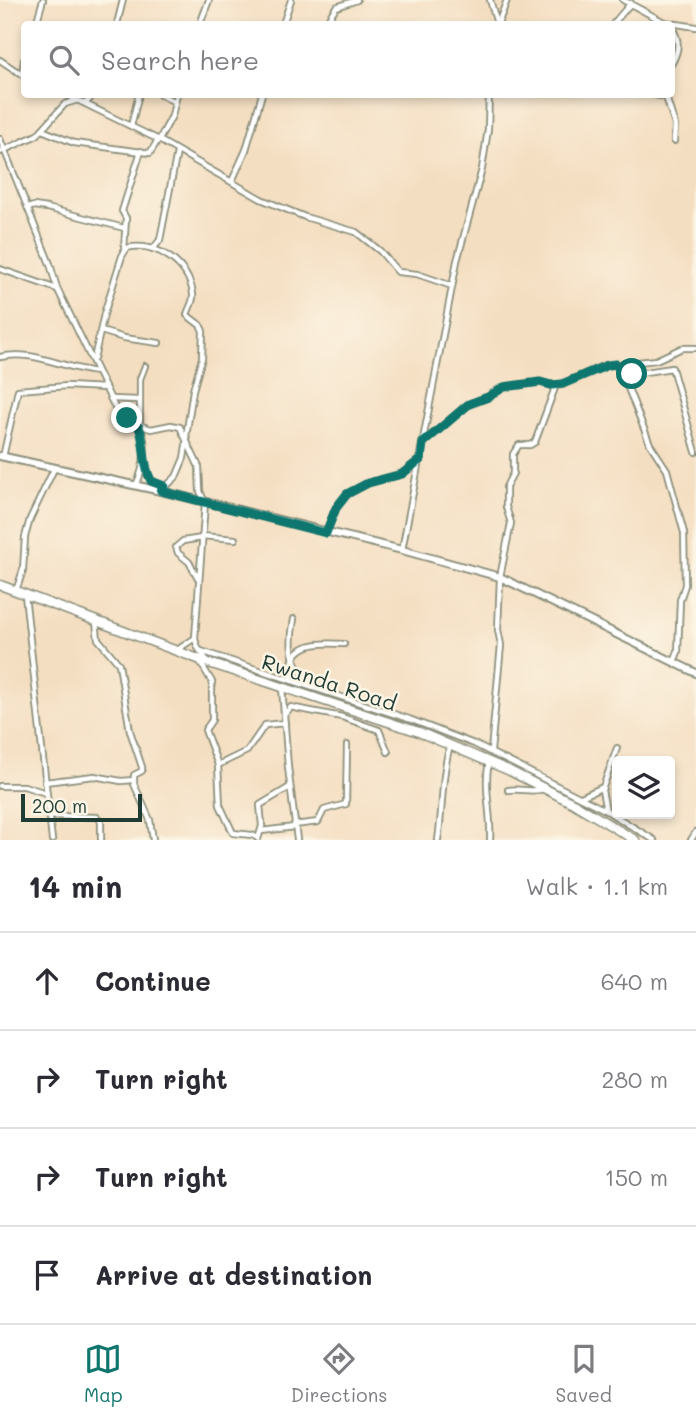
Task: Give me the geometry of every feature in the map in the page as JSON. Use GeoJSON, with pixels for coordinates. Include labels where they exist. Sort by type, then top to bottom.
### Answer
{"type":"FeatureCollection","features":[{"type":"Feature","properties":{"kind":"highway","name":"Rwanda Road"},"geometry":{"type":"LineString","coordinates":[[0,585],[176,651],[200,655],[209,663],[490,756],[635,840]]}},
{"type":"Feature","properties":{"kind":"street"},"geometry":{"type":"LineString","coordinates":[[37,21],[43,0]]}},
{"type":"Feature","properties":{"kind":"street"},"geometry":{"type":"LineString","coordinates":[[120,21],[123,0]]}},
{"type":"Feature","properties":{"kind":"street"},"geometry":{"type":"LineString","coordinates":[[201,21],[209,0]]}},
{"type":"Feature","properties":{"kind":"street"},"geometry":{"type":"LineString","coordinates":[[283,21],[291,0]]}},
{"type":"Feature","properties":{"kind":"street"},"geometry":{"type":"LineString","coordinates":[[328,21],[334,8],[357,0]]}},
{"type":"Feature","properties":{"kind":"street"},"geometry":{"type":"LineString","coordinates":[[490,0],[496,21]]}},
{"type":"Feature","properties":{"kind":"street"},"geometry":{"type":"LineString","coordinates":[[498,21],[507,0]]}},
{"type":"Feature","properties":{"kind":"street"},"geometry":{"type":"LineString","coordinates":[[623,0],[662,21]]}},
{"type":"Feature","properties":{"kind":"street"},"geometry":{"type":"LineString","coordinates":[[616,21],[632,4],[640,0]]}},
{"type":"Feature","properties":{"kind":"street"},"geometry":{"type":"LineString","coordinates":[[675,25],[696,27]]}},
{"type":"Feature","properties":{"kind":"street"},"geometry":{"type":"LineString","coordinates":[[675,38],[678,44],[675,57]]}},
{"type":"Feature","properties":{"kind":"street"},"geometry":{"type":"LineString","coordinates":[[0,60],[21,74]]}},
{"type":"Feature","properties":{"kind":"street"},"geometry":{"type":"LineString","coordinates":[[74,98],[159,140],[261,199],[356,232],[387,258],[398,272],[417,274],[452,286]]}},
{"type":"Feature","properties":{"kind":"street"},"geometry":{"type":"LineString","coordinates":[[85,104],[92,98]]}},
{"type":"Feature","properties":{"kind":"street"},"geometry":{"type":"LineString","coordinates":[[94,98],[94,108]]}},
{"type":"Feature","properties":{"kind":"street"},"geometry":{"type":"LineString","coordinates":[[131,126],[138,98]]}},
{"type":"Feature","properties":{"kind":"street"},"geometry":{"type":"LineString","coordinates":[[167,98],[175,102]]}},
{"type":"Feature","properties":{"kind":"street"},"geometry":{"type":"LineString","coordinates":[[42,130],[74,143],[153,151],[172,116],[176,98]]}},
{"type":"Feature","properties":{"kind":"street"},"geometry":{"type":"LineString","coordinates":[[232,181],[246,150],[261,98]]}},
{"type":"Feature","properties":{"kind":"street"},"geometry":{"type":"LineString","coordinates":[[402,550],[452,286],[482,169],[488,129],[489,98]]}},
{"type":"Feature","properties":{"kind":"street"},"geometry":{"type":"LineString","coordinates":[[667,98],[674,125],[674,141]]}},
{"type":"Feature","properties":{"kind":"street"},"geometry":{"type":"LineString","coordinates":[[2,152],[34,137],[65,104],[79,100]]}},
{"type":"Feature","properties":{"kind":"street"},"geometry":{"type":"LineString","coordinates":[[0,139],[2,152],[28,208],[57,289],[119,416],[155,429],[180,427],[199,467],[200,491],[205,503],[195,639],[212,682],[212,720],[205,730],[218,765],[221,788],[219,801],[228,826],[236,834],[252,835],[258,839],[261,831],[260,805],[290,787]]}},
{"type":"Feature","properties":{"kind":"street"},"geometry":{"type":"LineString","coordinates":[[93,363],[124,251],[126,218],[122,211],[141,150]]}},
{"type":"Feature","properties":{"kind":"street"},"geometry":{"type":"LineString","coordinates":[[152,249],[160,240],[162,217],[177,152]]}},
{"type":"Feature","properties":{"kind":"street"},"geometry":{"type":"LineString","coordinates":[[28,208],[47,208],[124,229]]}},
{"type":"Feature","properties":{"kind":"street"},"geometry":{"type":"LineString","coordinates":[[124,251],[130,247],[152,249],[164,254],[185,271],[193,293],[187,315],[203,328],[202,358],[193,390],[184,457],[176,477],[163,489]]}},
{"type":"Feature","properties":{"kind":"street"},"geometry":{"type":"LineString","coordinates":[[0,269],[57,289]]}},
{"type":"Feature","properties":{"kind":"street"},"geometry":{"type":"LineString","coordinates":[[101,331],[124,338],[159,343]]}},
{"type":"Feature","properties":{"kind":"street"},"geometry":{"type":"LineString","coordinates":[[423,443],[469,404],[504,387],[540,382],[564,384],[594,369],[656,360],[682,348],[696,348]]}},
{"type":"Feature","properties":{"kind":"street"},"geometry":{"type":"LineString","coordinates":[[0,357],[28,355],[97,372]]}},
{"type":"Feature","properties":{"kind":"street"},"geometry":{"type":"LineString","coordinates":[[630,362],[632,374]]}},
{"type":"Feature","properties":{"kind":"street"},"geometry":{"type":"LineString","coordinates":[[616,364],[650,444],[667,470],[684,533],[685,585],[680,600],[678,652],[674,662]]}},
{"type":"Feature","properties":{"kind":"street"},"geometry":{"type":"LineString","coordinates":[[145,366],[141,377],[138,424],[142,434],[144,467],[151,481],[163,489]]}},
{"type":"Feature","properties":{"kind":"street"},"geometry":{"type":"LineString","coordinates":[[622,373],[672,368],[696,452]]}},
{"type":"Feature","properties":{"kind":"street"},"geometry":{"type":"LineString","coordinates":[[490,840],[491,815],[486,777],[501,645],[498,629],[500,577],[511,523],[506,507],[506,487],[513,473],[513,454],[518,446],[530,445],[537,439],[556,385]]}},
{"type":"Feature","properties":{"kind":"street"},"geometry":{"type":"LineString","coordinates":[[106,388],[67,386],[18,390],[1,457],[163,489],[205,503],[402,550],[500,577],[696,673]]}},
{"type":"Feature","properties":{"kind":"street"},"geometry":{"type":"LineString","coordinates":[[111,399],[139,400]]}},
{"type":"Feature","properties":{"kind":"street"},"geometry":{"type":"LineString","coordinates":[[326,533],[336,508],[347,494],[368,483],[402,474],[421,459]]}},
{"type":"Feature","properties":{"kind":"street"},"geometry":{"type":"LineString","coordinates":[[136,485],[144,467]]}},
{"type":"Feature","properties":{"kind":"street"},"geometry":{"type":"LineString","coordinates":[[15,591],[23,570],[25,537],[30,519],[54,469]]}},
{"type":"Feature","properties":{"kind":"street"},"geometry":{"type":"LineString","coordinates":[[198,578],[189,562],[178,553],[178,542],[202,537],[234,539]]}},
{"type":"Feature","properties":{"kind":"street"},"geometry":{"type":"LineString","coordinates":[[24,595],[52,840]]}},
{"type":"Feature","properties":{"kind":"street"},"geometry":{"type":"LineString","coordinates":[[295,619],[290,646],[294,661],[314,689]]}},
{"type":"Feature","properties":{"kind":"street"},"geometry":{"type":"LineString","coordinates":[[96,622],[99,639],[119,664],[130,731],[142,767],[142,771],[134,775],[134,780],[150,820],[153,840]]}},
{"type":"Feature","properties":{"kind":"street"},"geometry":{"type":"LineString","coordinates":[[176,651],[195,639]]}},
{"type":"Feature","properties":{"kind":"street"},"geometry":{"type":"LineString","coordinates":[[292,681],[295,655],[307,645],[345,644]]}},
{"type":"Feature","properties":{"kind":"street"},"geometry":{"type":"LineString","coordinates":[[200,655],[409,719],[580,797],[654,840]]}},
{"type":"Feature","properties":{"kind":"street"},"geometry":{"type":"LineString","coordinates":[[282,687],[296,840]]}},
{"type":"Feature","properties":{"kind":"street"},"geometry":{"type":"LineString","coordinates":[[285,714],[291,707],[367,724],[379,730],[388,752]]}},
{"type":"Feature","properties":{"kind":"street"},"geometry":{"type":"LineString","coordinates":[[218,765],[247,751],[265,725],[285,723]]}},
{"type":"Feature","properties":{"kind":"street"},"geometry":{"type":"LineString","coordinates":[[438,840],[444,804],[444,768],[450,744]]}},
{"type":"Feature","properties":{"kind":"street"},"geometry":{"type":"LineString","coordinates":[[261,831],[318,822],[324,810],[346,804],[347,746]]}},
{"type":"Feature","properties":{"kind":"street"},"geometry":{"type":"LineString","coordinates":[[607,811],[602,797],[603,787],[617,748]]}},
{"type":"Feature","properties":{"kind":"street"},"geometry":{"type":"LineString","coordinates":[[45,782],[94,776],[121,781],[134,780]]}},
{"type":"Feature","properties":{"kind":"street"},"geometry":{"type":"LineString","coordinates":[[0,786],[24,786],[46,793]]}},
{"type":"Feature","properties":{"kind":"street"},"geometry":{"type":"LineString","coordinates":[[580,797],[603,787]]}},
{"type":"Feature","properties":{"kind":"street"},"geometry":{"type":"LineString","coordinates":[[508,790],[531,792],[544,789]]}},
{"type":"Feature","properties":{"kind":"street"},"geometry":{"type":"LineString","coordinates":[[49,816],[97,817],[101,821],[101,840]]}},
{"type":"Feature","properties":{"kind":"street"},"geometry":{"type":"LineString","coordinates":[[691,840],[696,832]]}},
{"type":"Feature","properties":{"kind":"route"},"geometry":{"type":"LineString","coordinates":[[127,418],[139,427],[144,446],[144,467],[151,481],[164,486],[161,491],[326,533],[343,497],[368,483],[402,474],[421,459],[423,443],[437,429],[476,400],[488,397],[504,387],[540,382],[551,385],[567,383],[608,365],[616,364],[622,373],[632,374]]}}]}
